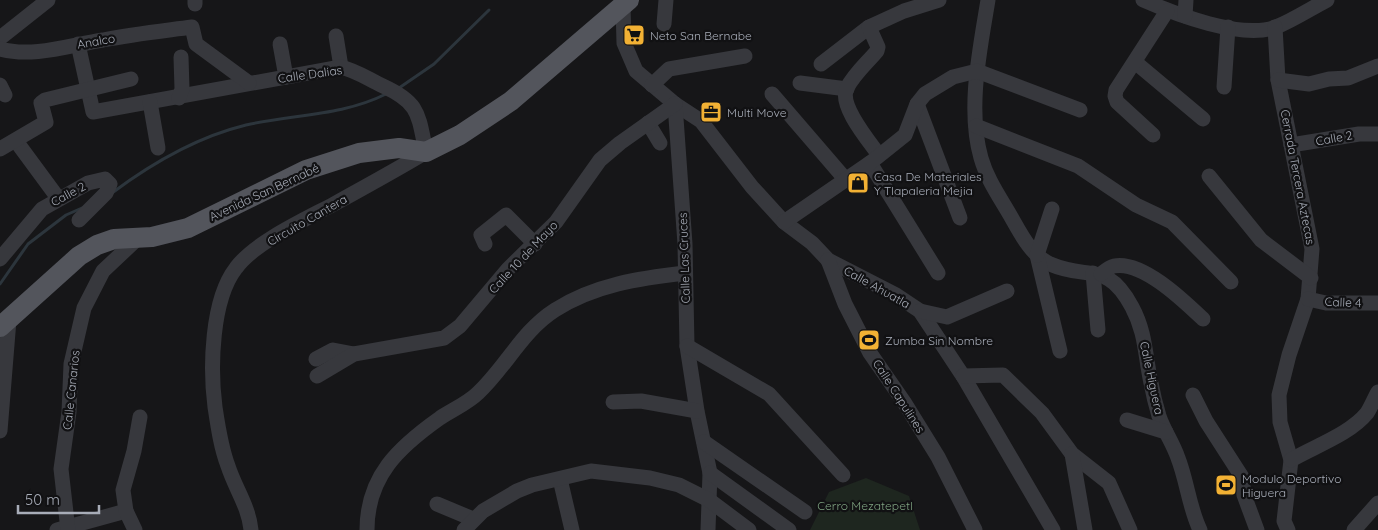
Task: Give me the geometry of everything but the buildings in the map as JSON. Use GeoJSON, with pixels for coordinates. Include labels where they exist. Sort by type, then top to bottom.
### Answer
{"type":"FeatureCollection","features":[{"type":"Feature","properties":{"kind":"main road"},"geometry":{"type":"LineString","coordinates":[[426,152],[460,136],[511,101],[626,3]]}},
{"type":"Feature","properties":{"kind":"main road","name":"Avenida San Bernabé"},"geometry":{"type":"LineString","coordinates":[[4,324],[79,256],[105,242],[114,239],[137,239],[188,228],[306,170],[359,153],[399,148],[426,152]]}},
{"type":"Feature","properties":{"kind":"street"},"geometry":{"type":"LineString","coordinates":[[0,38],[48,0]]}},
{"type":"Feature","properties":{"kind":"street"},"geometry":{"type":"LineString","coordinates":[[664,24],[666,0]]}},
{"type":"Feature","properties":{"kind":"street"},"geometry":{"type":"LineString","coordinates":[[821,64],[869,27],[904,10],[939,0]]}},
{"type":"Feature","properties":{"kind":"street","name":"Calle Higuera"},"geometry":{"type":"LineString","coordinates":[[988,0],[977,71],[976,126],[981,157],[992,188],[1024,241],[1037,255],[1049,263],[1067,270],[1097,274],[1118,284],[1132,308],[1146,342],[1150,381],[1159,417],[1178,458],[1188,498],[1200,530]]}},
{"type":"Feature","properties":{"kind":"street"},"geometry":{"type":"LineString","coordinates":[[1143,0],[1167,11],[1185,16],[1228,27],[1256,30],[1275,27],[1326,0]]}},
{"type":"Feature","properties":{"kind":"street"},"geometry":{"type":"LineString","coordinates":[[1185,16],[1186,0]]}},
{"type":"Feature","properties":{"kind":"street"},"geometry":{"type":"LineString","coordinates":[[626,3],[622,26],[630,62],[636,71],[652,86],[675,104]]}},
{"type":"Feature","properties":{"kind":"street"},"geometry":{"type":"LineString","coordinates":[[1153,135],[1117,102],[1115,96],[1116,90],[1167,11]]}},
{"type":"Feature","properties":{"kind":"street","name":"Analco"},"geometry":{"type":"LineString","coordinates":[[0,49],[15,53],[33,52],[192,27],[196,44],[250,83]]}},
{"type":"Feature","properties":{"kind":"street"},"geometry":{"type":"LineString","coordinates":[[869,27],[878,47],[847,88],[845,98],[874,159],[938,273]]}},
{"type":"Feature","properties":{"kind":"street"},"geometry":{"type":"LineString","coordinates":[[1224,87],[1228,27]]}},
{"type":"Feature","properties":{"kind":"street","name":"Cerrada Tercera Aztecas"},"geometry":{"type":"LineString","coordinates":[[1275,27],[1278,80],[1312,249],[1308,299],[1289,355],[1279,395],[1280,422],[1291,460],[1284,522],[1288,530]]}},
{"type":"Feature","properties":{"kind":"street"},"geometry":{"type":"LineString","coordinates":[[336,36],[341,67]]}},
{"type":"Feature","properties":{"kind":"street"},"geometry":{"type":"LineString","coordinates":[[78,44],[89,90]]}},
{"type":"Feature","properties":{"kind":"street"},"geometry":{"type":"LineString","coordinates":[[280,44],[286,77]]}},
{"type":"Feature","properties":{"kind":"street"},"geometry":{"type":"LineString","coordinates":[[652,86],[669,69],[745,56]]}},
{"type":"Feature","properties":{"kind":"street"},"geometry":{"type":"LineString","coordinates":[[180,98],[182,89],[181,57]]}},
{"type":"Feature","properties":{"kind":"street"},"geometry":{"type":"LineString","coordinates":[[1135,62],[1203,119]]}},
{"type":"Feature","properties":{"kind":"street"},"geometry":{"type":"LineString","coordinates":[[1278,80],[1309,84],[1329,79],[1348,78],[1378,66]]}},
{"type":"Feature","properties":{"kind":"street","name":"Calle Dalias"},"geometry":{"type":"LineString","coordinates":[[89,90],[93,112],[180,98],[341,67],[358,72],[396,91],[407,99],[420,120],[426,152]]}},
{"type":"Feature","properties":{"kind":"street"},"geometry":{"type":"LineString","coordinates":[[784,222],[846,180],[905,134],[918,104],[925,94],[938,84],[953,77],[977,71],[1080,110]]}},
{"type":"Feature","properties":{"kind":"street"},"geometry":{"type":"LineString","coordinates":[[0,149],[46,122],[41,103],[131,79]]}},
{"type":"Feature","properties":{"kind":"street"},"geometry":{"type":"LineString","coordinates":[[800,83],[847,88]]}},
{"type":"Feature","properties":{"kind":"street"},"geometry":{"type":"LineString","coordinates":[[772,94],[846,180]]}},
{"type":"Feature","properties":{"kind":"street"},"geometry":{"type":"LineString","coordinates":[[150,102],[158,148]]}},
{"type":"Feature","properties":{"kind":"street","name":"Calle 10 de Mayo"},"geometry":{"type":"LineString","coordinates":[[317,376],[354,354],[444,338],[460,326],[508,269],[556,222],[600,160],[675,104]]}},
{"type":"Feature","properties":{"kind":"street","name":"Calle Ahuatla"},"geometry":{"type":"LineString","coordinates":[[675,104],[701,121],[752,188],[784,222],[812,243],[828,260],[896,295],[920,311],[963,376],[1053,530]]}},
{"type":"Feature","properties":{"kind":"street","name":"Calle Las Cruces"},"geometry":{"type":"LineString","coordinates":[[675,104],[685,273],[687,346],[696,411],[710,473],[708,530]]}},
{"type":"Feature","properties":{"kind":"street"},"geometry":{"type":"LineString","coordinates":[[918,104],[960,218]]}},
{"type":"Feature","properties":{"kind":"street"},"geometry":{"type":"LineString","coordinates":[[648,123],[660,143]]}},
{"type":"Feature","properties":{"kind":"street"},"geometry":{"type":"LineString","coordinates":[[976,126],[1078,166],[1136,205],[1172,222],[1231,282]]}},
{"type":"Feature","properties":{"kind":"street","name":"Calle 2"},"geometry":{"type":"LineString","coordinates":[[1291,146],[1359,134],[1378,134]]}},
{"type":"Feature","properties":{"kind":"street"},"geometry":{"type":"LineString","coordinates":[[16,141],[58,198]]}},
{"type":"Feature","properties":{"kind":"street","name":"Circuito Cantera"},"geometry":{"type":"LineString","coordinates":[[250,524],[228,468],[215,406],[213,347],[222,298],[229,280],[236,268],[246,258],[284,231],[426,152]]}},
{"type":"Feature","properties":{"kind":"street"},"geometry":{"type":"LineString","coordinates":[[1209,176],[1261,240],[1311,278]]}},
{"type":"Feature","properties":{"kind":"street","name":"Calle 2"},"geometry":{"type":"LineString","coordinates":[[0,258],[42,209],[58,198],[88,184],[105,179],[110,184],[100,198],[81,217]]}},
{"type":"Feature","properties":{"kind":"street"},"geometry":{"type":"LineString","coordinates":[[1052,209],[1037,255],[1060,351]]}},
{"type":"Feature","properties":{"kind":"street"},"geometry":{"type":"LineString","coordinates":[[485,244],[481,235],[506,215],[535,244]]}},
{"type":"Feature","properties":{"kind":"street","name":"Calle Canarios"},"geometry":{"type":"LineString","coordinates":[[64,529],[61,470],[69,412],[71,364],[84,308],[103,271],[137,239]]}},
{"type":"Feature","properties":{"kind":"street","name":"Calle Capulines"},"geometry":{"type":"LineString","coordinates":[[828,260],[845,304],[870,353],[904,402],[938,457],[975,530]]}},
{"type":"Feature","properties":{"kind":"street"},"geometry":{"type":"LineString","coordinates":[[1098,330],[1097,274],[1112,266],[1123,265],[1142,272],[1171,289],[1203,319]]}},
{"type":"Feature","properties":{"kind":"street"},"geometry":{"type":"LineString","coordinates":[[367,530],[375,485],[384,468],[402,446],[476,395],[503,366],[531,329],[555,310],[610,286],[643,278],[685,273]]}},
{"type":"Feature","properties":{"kind":"street"},"geometry":{"type":"LineString","coordinates":[[920,311],[947,317],[1007,291]]}},
{"type":"Feature","properties":{"kind":"street","name":"Calle 4"},"geometry":{"type":"LineString","coordinates":[[1308,299],[1326,303],[1378,302]]}},
{"type":"Feature","properties":{"kind":"street"},"geometry":{"type":"LineString","coordinates":[[0,431],[4,324]]}},
{"type":"Feature","properties":{"kind":"street"},"geometry":{"type":"LineString","coordinates":[[687,346],[769,394],[843,475]]}},
{"type":"Feature","properties":{"kind":"street"},"geometry":{"type":"LineString","coordinates":[[316,359],[333,350],[354,354]]}},
{"type":"Feature","properties":{"kind":"street"},"geometry":{"type":"LineString","coordinates":[[963,376],[1003,375],[1042,413],[1072,454],[1109,483],[1130,530]]}},
{"type":"Feature","properties":{"kind":"street"},"geometry":{"type":"LineString","coordinates":[[1291,460],[1321,443],[1338,438],[1367,413],[1378,392]]}},
{"type":"Feature","properties":{"kind":"street"},"geometry":{"type":"LineString","coordinates":[[1193,395],[1206,422],[1242,477],[1244,495],[1257,530]]}},
{"type":"Feature","properties":{"kind":"street"},"geometry":{"type":"LineString","coordinates":[[613,402],[641,400],[696,411]]}},
{"type":"Feature","properties":{"kind":"street"},"geometry":{"type":"LineString","coordinates":[[135,530],[126,511],[122,490],[134,451],[140,417]]}},
{"type":"Feature","properties":{"kind":"street"},"geometry":{"type":"LineString","coordinates":[[1127,420],[1166,432]]}},
{"type":"Feature","properties":{"kind":"street"},"geometry":{"type":"LineString","coordinates":[[704,442],[805,512]]}},
{"type":"Feature","properties":{"kind":"street"},"geometry":{"type":"LineString","coordinates":[[1072,454],[1084,530]]}},
{"type":"Feature","properties":{"kind":"street"},"geometry":{"type":"LineString","coordinates":[[437,504],[468,524],[517,491],[532,485],[591,470],[619,473],[679,486],[709,500],[749,530]]}},
{"type":"Feature","properties":{"kind":"street"},"geometry":{"type":"LineString","coordinates":[[710,473],[789,530]]}},
{"type":"Feature","properties":{"kind":"street"},"geometry":{"type":"LineString","coordinates":[[560,479],[572,530]]}},
{"type":"Feature","properties":{"kind":"street"},"geometry":{"type":"LineString","coordinates":[[1357,529],[1378,503]]}},
{"type":"Feature","properties":{"kind":"street"},"geometry":{"type":"LineString","coordinates":[[64,529],[126,511]]}},
{"type":"Feature","properties":{"kind":"green space","name":"Cerro Mezatepetl"},"geometry":{"type":"Polygon","coordinates":[[[866,478],[909,496],[920,530],[810,530],[829,492],[866,478]]]}},
{"type":"Feature","properties":{"kind":"waterway"},"geometry":{"type":"LineString","coordinates":[[399,88],[434,64],[489,10]]}},
{"type":"Feature","properties":{"kind":"waterway"},"geometry":{"type":"LineString","coordinates":[[112,193],[159,161],[210,136],[264,121],[352,107],[386,94]]}},
{"type":"Feature","properties":{"kind":"waterway"},"geometry":{"type":"LineString","coordinates":[[0,284],[28,244],[66,215],[82,208]]}},
{"type":"Feature","properties":{"kind":"place","name":"Neto San Bernabe"},"geometry":{"type":"Point","coordinates":[634,35]}},
{"type":"Feature","properties":{"kind":"place","name":"Multi Move"},"geometry":{"type":"Point","coordinates":[711,112]}},
{"type":"Feature","properties":{"kind":"place","name":"Casa De Materiales Y Tlapaleria Mejia"},"geometry":{"type":"Point","coordinates":[858,183]}},
{"type":"Feature","properties":{"kind":"place","name":"Zumba Sin Nombre"},"geometry":{"type":"Point","coordinates":[869,340]}},
{"type":"Feature","properties":{"kind":"place","name":"Modulo Deportivo Higuera"},"geometry":{"type":"Point","coordinates":[1226,485]}}]}
